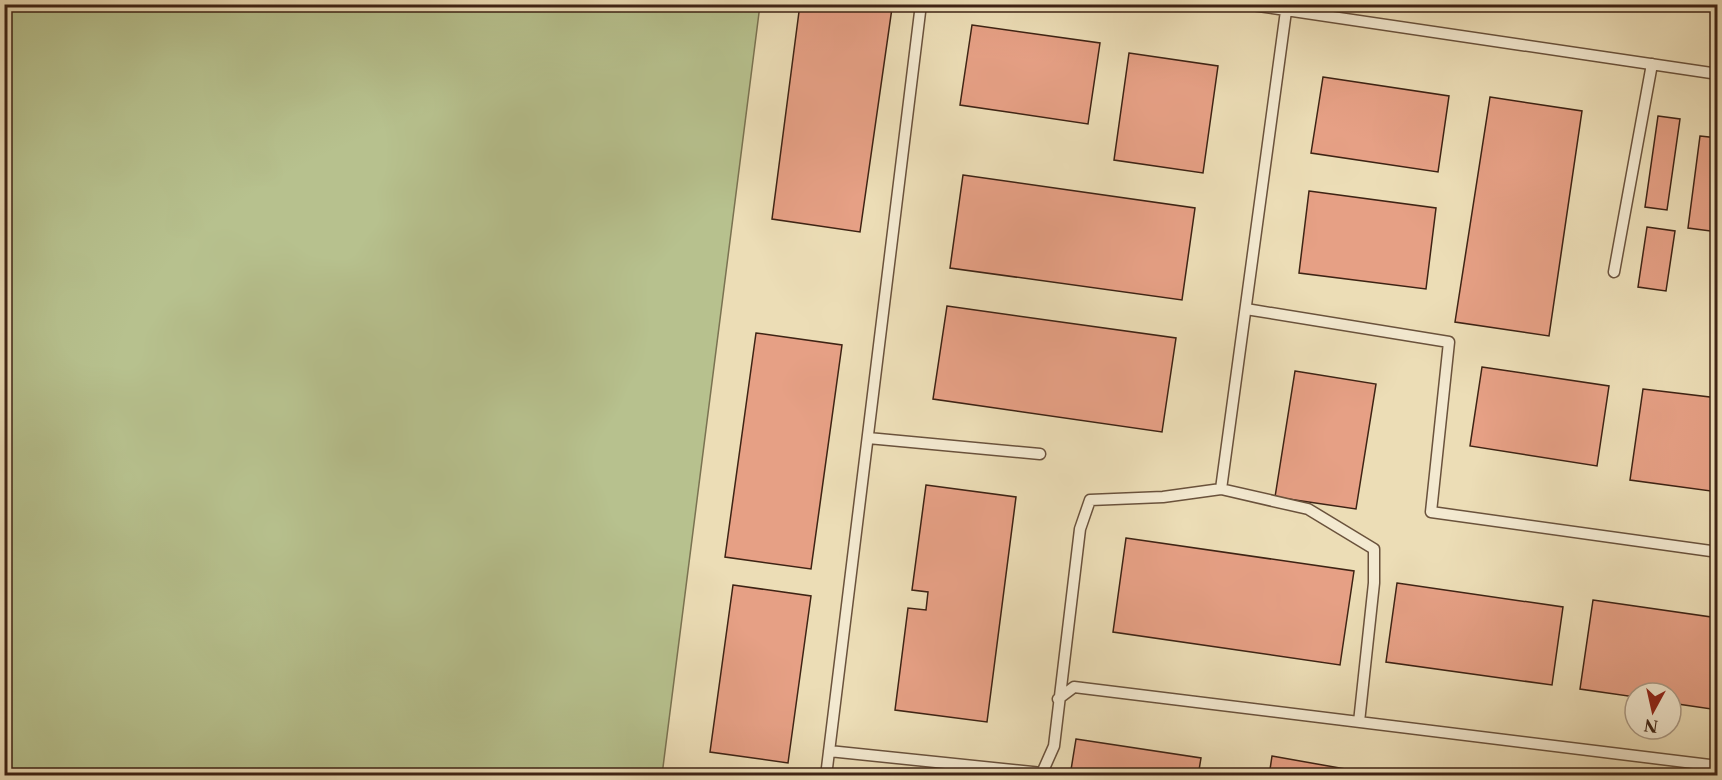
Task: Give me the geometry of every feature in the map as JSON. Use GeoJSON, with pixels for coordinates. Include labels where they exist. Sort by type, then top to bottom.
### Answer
{"type":"FeatureCollection","features":[{"type":"Feature","properties":{"kind":"lane"},"geometry":{"type":"LineString","coordinates":[[826,776],[921,4]]}},
{"type":"Feature","properties":{"kind":"lane"},"geometry":{"type":"LineString","coordinates":[[1245,4],[1718,74]]}},
{"type":"Feature","properties":{"kind":"lane"},"geometry":{"type":"LineString","coordinates":[[1221,489],[1286,10]]}},
{"type":"Feature","properties":{"kind":"lane"},"geometry":{"type":"LineString","coordinates":[[1614,272],[1652,64]]}},
{"type":"Feature","properties":{"kind":"lane"},"geometry":{"type":"LineString","coordinates":[[1246,309],[1449,342],[1431,512],[1718,552]]}},
{"type":"Feature","properties":{"kind":"lane"},"geometry":{"type":"LineString","coordinates":[[868,438],[1040,454]]}},
{"type":"Feature","properties":{"kind":"lane"},"geometry":{"type":"LineString","coordinates":[[829,751],[1042,773],[1054,746],[1080,530],[1090,500],[1163,497],[1221,489],[1308,509],[1374,549],[1374,582],[1359,722]]}},
{"type":"Feature","properties":{"kind":"lane"},"geometry":{"type":"LineString","coordinates":[[1058,699],[1074,687],[1718,766]]}},
{"type":"Feature","properties":{"kind":"green space"},"geometry":{"type":"Polygon","coordinates":[[[5,4],[760,5],[662,775],[5,775],[5,4]]]}},
{"type":"Feature","properties":{"kind":"building"},"geometry":{"type":"Polygon","coordinates":[[[800,4],[870,4],[892,8],[860,232],[772,219],[800,4]]]}},
{"type":"Feature","properties":{"kind":"building"},"geometry":{"type":"Polygon","coordinates":[[[972,25],[1100,43],[1088,124],[960,105],[972,25]]]}},
{"type":"Feature","properties":{"kind":"building"},"geometry":{"type":"Polygon","coordinates":[[[1129,53],[1218,66],[1203,173],[1114,160],[1129,53]]]}},
{"type":"Feature","properties":{"kind":"building"},"geometry":{"type":"Polygon","coordinates":[[[1323,77],[1449,96],[1438,172],[1311,153],[1323,77]]]}},
{"type":"Feature","properties":{"kind":"building"},"geometry":{"type":"Polygon","coordinates":[[[1490,97],[1582,111],[1549,336],[1455,322],[1490,97]]]}},
{"type":"Feature","properties":{"kind":"building"},"geometry":{"type":"Polygon","coordinates":[[[1658,116],[1680,119],[1667,210],[1645,207],[1658,116]]]}},
{"type":"Feature","properties":{"kind":"building"},"geometry":{"type":"Polygon","coordinates":[[[1700,136],[1718,138],[1718,232],[1688,228],[1700,136]]]}},
{"type":"Feature","properties":{"kind":"building"},"geometry":{"type":"Polygon","coordinates":[[[963,175],[1195,208],[1182,300],[950,268],[963,175]]]}},
{"type":"Feature","properties":{"kind":"building"},"geometry":{"type":"Polygon","coordinates":[[[1309,191],[1436,208],[1426,289],[1299,273],[1309,191]]]}},
{"type":"Feature","properties":{"kind":"building"},"geometry":{"type":"Polygon","coordinates":[[[1647,227],[1675,231],[1666,291],[1638,287],[1647,227]]]}},
{"type":"Feature","properties":{"kind":"building"},"geometry":{"type":"Polygon","coordinates":[[[947,306],[1176,338],[1162,432],[933,399],[947,306]]]}},
{"type":"Feature","properties":{"kind":"building"},"geometry":{"type":"Polygon","coordinates":[[[756,333],[842,345],[811,569],[725,557],[756,333]]]}},
{"type":"Feature","properties":{"kind":"building"},"geometry":{"type":"Polygon","coordinates":[[[1482,367],[1609,386],[1597,466],[1470,446],[1482,367]]]}},
{"type":"Feature","properties":{"kind":"building"},"geometry":{"type":"Polygon","coordinates":[[[1295,371],[1376,384],[1356,509],[1275,497],[1295,371]]]}},
{"type":"Feature","properties":{"kind":"building"},"geometry":{"type":"Polygon","coordinates":[[[1643,389],[1718,398],[1718,492],[1630,480],[1643,389]]]}},
{"type":"Feature","properties":{"kind":"building"},"geometry":{"type":"Polygon","coordinates":[[[926,485],[1016,497],[987,722],[895,710],[908,608],[926,610],[928,592],[912,590],[926,485]]]}},
{"type":"Feature","properties":{"kind":"building"},"geometry":{"type":"Polygon","coordinates":[[[1126,538],[1354,571],[1340,665],[1113,632],[1126,538]]]}},
{"type":"Feature","properties":{"kind":"building"},"geometry":{"type":"Polygon","coordinates":[[[1397,583],[1563,607],[1552,685],[1386,662],[1397,583]]]}},
{"type":"Feature","properties":{"kind":"building"},"geometry":{"type":"Polygon","coordinates":[[[733,585],[811,596],[788,763],[710,752],[733,585]]]}},
{"type":"Feature","properties":{"kind":"building"},"geometry":{"type":"Polygon","coordinates":[[[1593,600],[1718,618],[1718,710],[1683,705],[1683,681],[1623,681],[1623,695],[1580,689],[1593,600]]]}},
{"type":"Feature","properties":{"kind":"building"},"geometry":{"type":"Polygon","coordinates":[[[1076,739],[1201,758],[1198,776],[1070,776],[1076,739]]]}},
{"type":"Feature","properties":{"kind":"building"},"geometry":{"type":"Polygon","coordinates":[[[1272,756],[1379,775],[1379,776],[1269,776],[1272,756]]]}}]}
